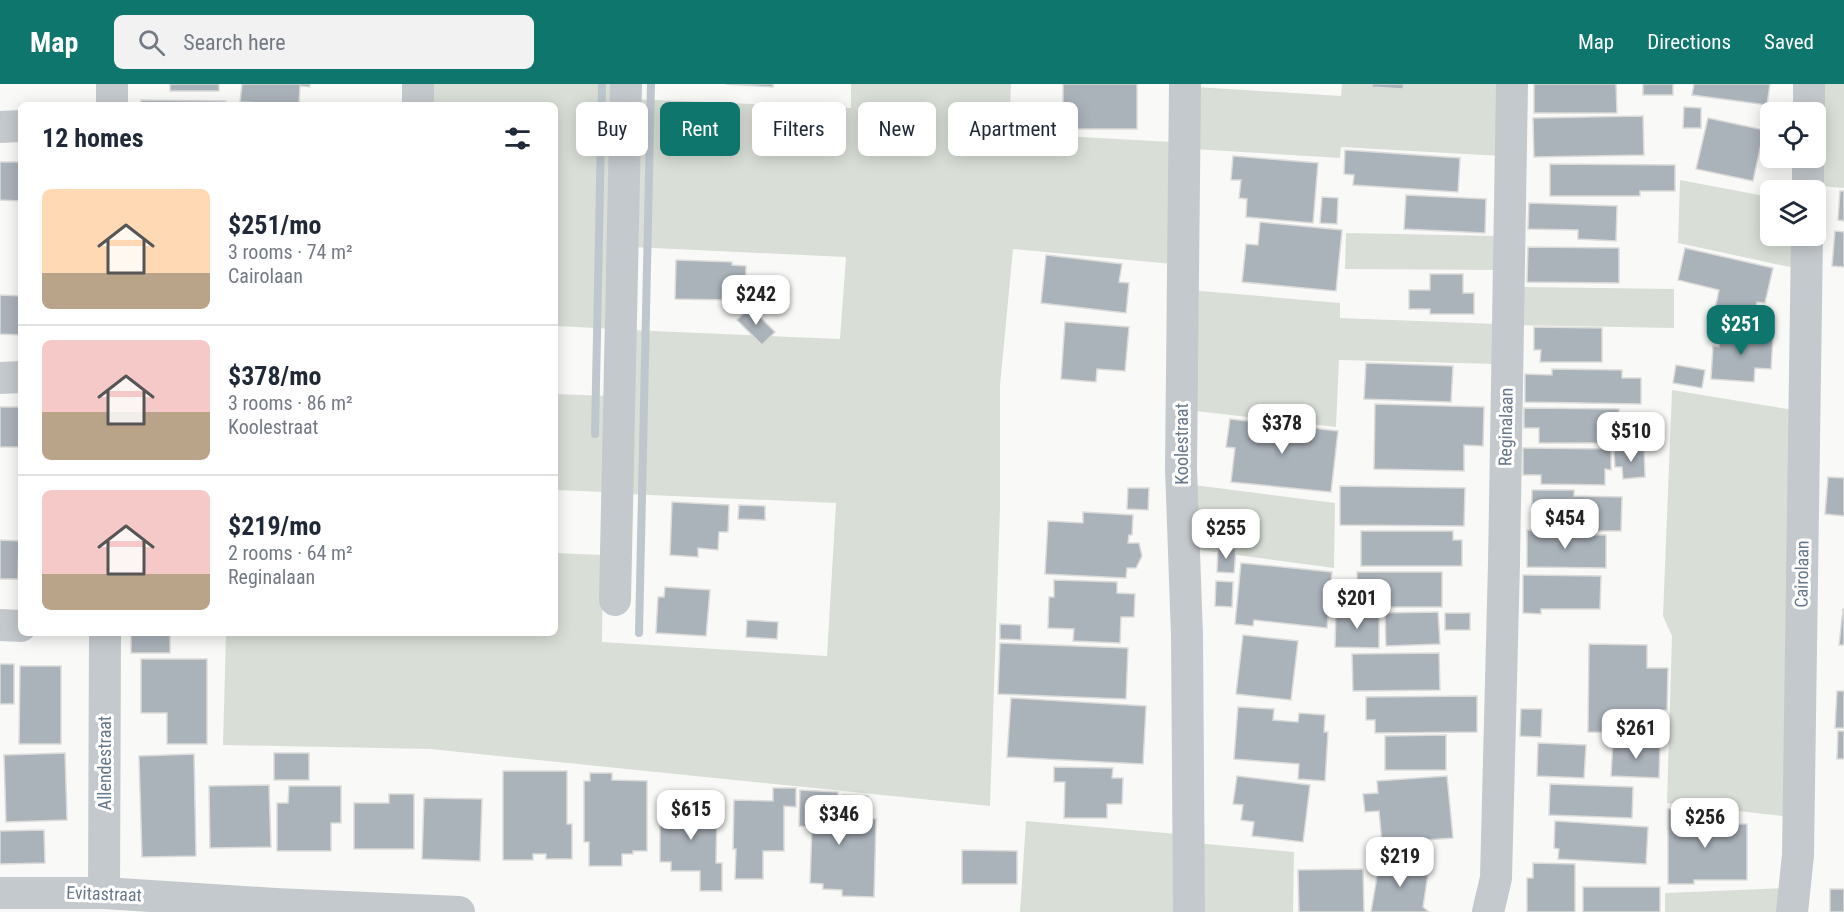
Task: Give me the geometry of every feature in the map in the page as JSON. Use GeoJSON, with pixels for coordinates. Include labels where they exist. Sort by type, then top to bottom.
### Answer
{"type":"FeatureCollection","features":[{"type":"Feature","properties":{"kind":"street"},"geometry":{"type":"LineString","coordinates":[[112,84],[112,102]]}},
{"type":"Feature","properties":{"kind":"street"},"geometry":{"type":"LineString","coordinates":[[418,84],[418,102]]}},
{"type":"Feature","properties":{"kind":"street"},"geometry":{"type":"LineString","coordinates":[[615,600],[626,84]]}},
{"type":"Feature","properties":{"kind":"street","name":"Koolestraat"},"geometry":{"type":"LineString","coordinates":[[1185,84],[1181,468],[1187,636],[1189,912]]}},
{"type":"Feature","properties":{"kind":"street","name":"Reginalaan"},"geometry":{"type":"LineString","coordinates":[[1488,912],[1496,878],[1512,84]]}},
{"type":"Feature","properties":{"kind":"street"},"geometry":{"type":"LineString","coordinates":[[1809,84],[1809,102]]}},
{"type":"Feature","properties":{"kind":"street"},"geometry":{"type":"LineString","coordinates":[[0,127],[18,126]]}},
{"type":"Feature","properties":{"kind":"street","name":"Cairolaan"},"geometry":{"type":"LineString","coordinates":[[1792,912],[1798,855],[1807,246]]}},
{"type":"Feature","properties":{"kind":"street"},"geometry":{"type":"LineString","coordinates":[[0,378],[18,377]]}},
{"type":"Feature","properties":{"kind":"street"},"geometry":{"type":"LineString","coordinates":[[0,625],[18,626]]}},
{"type":"Feature","properties":{"kind":"street","name":"Allendestraat"},"geometry":{"type":"LineString","coordinates":[[104,893],[105,636]]}},
{"type":"Feature","properties":{"kind":"street","name":"Evitastraat"},"geometry":{"type":"LineString","coordinates":[[0,893],[104,893],[275,908],[459,912]]}},
{"type":"Feature","properties":{"kind":"shaded area"},"geometry":{"type":"Polygon","coordinates":[[[425,84],[619,84],[619,102],[576,102],[576,156],[618,156],[616,329],[558,326],[558,102],[425,102],[425,84]]]}},
{"type":"Feature","properties":{"kind":"shaded area"},"geometry":{"type":"Polygon","coordinates":[[[851,84],[1011,84],[1010,102],[948,102],[948,156],[1078,156],[1078,137],[1173,142],[1172,264],[1013,249],[1000,386],[1000,509],[990,806],[430,749],[223,745],[226,636],[558,636],[558,553],[603,555],[602,642],[827,656],[836,503],[627,494],[631,330],[840,339],[846,257],[632,247],[633,156],[648,156],[648,102],[633,102],[633,99],[706,102],[660,102],[660,156],[740,156],[740,103],[752,104],[752,156],[846,156],[846,108],[851,108],[851,84]]]}},
{"type":"Feature","properties":{"kind":"shaded area"},"geometry":{"type":"Polygon","coordinates":[[[1342,84],[1503,84],[1501,156],[1341,147],[1340,158],[1193,149],[1196,87],[1341,96],[1342,84]]]}},
{"type":"Feature","properties":{"kind":"shaded area"},"geometry":{"type":"Polygon","coordinates":[[[1820,84],[1844,84],[1844,188],[1826,187],[1826,180],[1819,180],[1819,168],[1826,168],[1826,102],[1820,102],[1820,84]]]}},
{"type":"Feature","properties":{"kind":"shaded area"},"geometry":{"type":"Polygon","coordinates":[[[1680,180],[1760,195],[1760,246],[1799,246],[1799,269],[1678,243],[1680,180]]]}},
{"type":"Feature","properties":{"kind":"shaded area"},"geometry":{"type":"Polygon","coordinates":[[[1346,233],[1498,236],[1497,270],[1345,269],[1346,233]]]}},
{"type":"Feature","properties":{"kind":"shaded area"},"geometry":{"type":"Polygon","coordinates":[[[1516,287],[1674,289],[1674,328],[1515,325],[1516,287]]]}},
{"type":"Feature","properties":{"kind":"shaded area"},"geometry":{"type":"Polygon","coordinates":[[[1190,290],[1340,303],[1340,318],[1497,324],[1495,364],[1339,360],[1336,427],[1187,410],[1190,290]]]}},
{"type":"Feature","properties":{"kind":"shaded area"},"geometry":{"type":"Polygon","coordinates":[[[1672,390],[1799,411],[1791,817],[1667,803],[1672,636],[1663,616],[1672,390]]]}},
{"type":"Feature","properties":{"kind":"shaded area"},"geometry":{"type":"Polygon","coordinates":[[[558,394],[611,396],[607,492],[558,490],[558,394]]]}},
{"type":"Feature","properties":{"kind":"shaded area"},"geometry":{"type":"Polygon","coordinates":[[[1194,485],[1335,503],[1334,568],[1193,549],[1194,485]]]}},
{"type":"Feature","properties":{"kind":"shaded area"},"geometry":{"type":"Polygon","coordinates":[[[1026,821],[1178,834],[1179,912],[1020,912],[1026,821]]]}},
{"type":"Feature","properties":{"kind":"shaded area"},"geometry":{"type":"Polygon","coordinates":[[[1196,843],[1294,852],[1293,912],[1197,912],[1196,843]]]}},
{"type":"Feature","properties":{"kind":"shaded area"},"geometry":{"type":"Polygon","coordinates":[[[1786,888],[1784,912],[1665,912],[1665,893],[1786,888]]]}},
{"type":"Feature","properties":{"kind":"building"},"geometry":{"type":"Polygon","coordinates":[[[170,84],[219,84],[219,91],[170,91],[170,84]]]}},
{"type":"Feature","properties":{"kind":"building"},"geometry":{"type":"Polygon","coordinates":[[[242,84],[310,84],[310,87],[300,86],[299,102],[240,102],[242,84]]]}},
{"type":"Feature","properties":{"kind":"building"},"geometry":{"type":"Polygon","coordinates":[[[726,84],[773,84],[773,87],[726,84]]]}},
{"type":"Feature","properties":{"kind":"building"},"geometry":{"type":"Polygon","coordinates":[[[1063,84],[1137,84],[1137,129],[1078,129],[1078,102],[1063,102],[1063,84]]]}},
{"type":"Feature","properties":{"kind":"building"},"geometry":{"type":"Polygon","coordinates":[[[1372,84],[1404,84],[1403,89],[1372,87],[1372,84]]]}},
{"type":"Feature","properties":{"kind":"building"},"geometry":{"type":"Polygon","coordinates":[[[1534,84],[1616,84],[1617,113],[1534,113],[1534,84]]]}},
{"type":"Feature","properties":{"kind":"building"},"geometry":{"type":"Polygon","coordinates":[[[1643,84],[1673,84],[1673,95],[1643,95],[1643,84]]]}},
{"type":"Feature","properties":{"kind":"building"},"geometry":{"type":"Polygon","coordinates":[[[1694,84],[1770,84],[1767,102],[1760,102],[1760,104],[1692,95],[1694,84]]]}},
{"type":"Feature","properties":{"kind":"building"},"geometry":{"type":"Polygon","coordinates":[[[141,100],[226,101],[226,102],[141,102],[141,100]]]}},
{"type":"Feature","properties":{"kind":"building"},"geometry":{"type":"Polygon","coordinates":[[[1684,107],[1701,108],[1701,128],[1683,128],[1684,107]]]}},
{"type":"Feature","properties":{"kind":"building"},"geometry":{"type":"Polygon","coordinates":[[[1643,116],[1644,155],[1534,157],[1533,118],[1643,116]]]}},
{"type":"Feature","properties":{"kind":"building"},"geometry":{"type":"Polygon","coordinates":[[[1708,118],[1760,129],[1760,149],[1753,181],[1696,169],[1708,118]]]}},
{"type":"Feature","properties":{"kind":"building"},"geometry":{"type":"Polygon","coordinates":[[[1345,150],[1460,158],[1458,192],[1353,185],[1354,175],[1344,174],[1345,150]]]}},
{"type":"Feature","properties":{"kind":"building"},"geometry":{"type":"Polygon","coordinates":[[[1233,156],[1318,163],[1313,223],[1246,217],[1247,199],[1239,198],[1241,180],[1231,180],[1233,156]]]}},
{"type":"Feature","properties":{"kind":"building"},"geometry":{"type":"Polygon","coordinates":[[[0,162],[18,162],[18,201],[0,200],[0,162]]]}},
{"type":"Feature","properties":{"kind":"building"},"geometry":{"type":"Polygon","coordinates":[[[1550,164],[1675,165],[1675,191],[1640,191],[1640,196],[1550,196],[1550,164]]]}},
{"type":"Feature","properties":{"kind":"building"},"geometry":{"type":"Polygon","coordinates":[[[1840,191],[1844,191],[1844,221],[1838,220],[1840,191]]]}},
{"type":"Feature","properties":{"kind":"building"},"geometry":{"type":"Polygon","coordinates":[[[1406,195],[1486,199],[1485,233],[1404,229],[1406,195]]]}},
{"type":"Feature","properties":{"kind":"building"},"geometry":{"type":"Polygon","coordinates":[[[1322,197],[1338,198],[1337,224],[1320,223],[1322,197]]]}},
{"type":"Feature","properties":{"kind":"building"},"geometry":{"type":"Polygon","coordinates":[[[1529,203],[1617,206],[1616,241],[1578,239],[1578,230],[1528,229],[1529,203]]]}},
{"type":"Feature","properties":{"kind":"building"},"geometry":{"type":"Polygon","coordinates":[[[1260,222],[1342,230],[1336,291],[1242,282],[1246,244],[1258,245],[1260,222]]]}},
{"type":"Feature","properties":{"kind":"building"},"geometry":{"type":"Polygon","coordinates":[[[1835,231],[1844,232],[1844,267],[1832,266],[1835,231]]]}},
{"type":"Feature","properties":{"kind":"building"},"geometry":{"type":"Polygon","coordinates":[[[1528,247],[1619,248],[1619,283],[1527,282],[1528,247]]]}},
{"type":"Feature","properties":{"kind":"building"},"geometry":{"type":"Polygon","coordinates":[[[1685,248],[1773,268],[1765,303],[1757,302],[1751,327],[1713,319],[1719,290],[1678,280],[1685,248]]]}},
{"type":"Feature","properties":{"kind":"building"},"geometry":{"type":"Polygon","coordinates":[[[1046,255],[1122,264],[1119,282],[1129,283],[1126,313],[1041,303],[1046,255]]]}},
{"type":"Feature","properties":{"kind":"building"},"geometry":{"type":"Polygon","coordinates":[[[676,260],[732,262],[732,265],[746,266],[745,298],[675,299],[676,260]]]}},
{"type":"Feature","properties":{"kind":"building"},"geometry":{"type":"Polygon","coordinates":[[[1430,274],[1463,274],[1463,293],[1474,293],[1474,314],[1430,314],[1430,309],[1409,309],[1409,290],[1430,290],[1430,274]]]}},
{"type":"Feature","properties":{"kind":"building"},"geometry":{"type":"Polygon","coordinates":[[[0,295],[18,296],[18,335],[0,334],[0,295]]]}},
{"type":"Feature","properties":{"kind":"building"},"geometry":{"type":"Polygon","coordinates":[[[750,307],[775,332],[762,345],[737,320],[750,307]]]}},
{"type":"Feature","properties":{"kind":"building"},"geometry":{"type":"Polygon","coordinates":[[[1065,322],[1129,327],[1125,371],[1097,369],[1096,382],[1061,379],[1065,322]]]}},
{"type":"Feature","properties":{"kind":"building"},"geometry":{"type":"Polygon","coordinates":[[[1534,327],[1602,328],[1602,362],[1540,362],[1541,350],[1534,350],[1534,327]]]}},
{"type":"Feature","properties":{"kind":"building"},"geometry":{"type":"Polygon","coordinates":[[[1720,332],[1773,336],[1771,369],[1755,368],[1754,382],[1711,379],[1713,346],[1719,347],[1720,332]]]}},
{"type":"Feature","properties":{"kind":"building"},"geometry":{"type":"Polygon","coordinates":[[[1366,363],[1453,366],[1451,402],[1364,399],[1366,363]]]}},
{"type":"Feature","properties":{"kind":"building"},"geometry":{"type":"Polygon","coordinates":[[[1676,365],[1705,370],[1702,388],[1673,383],[1676,365]]]}},
{"type":"Feature","properties":{"kind":"building"},"geometry":{"type":"Polygon","coordinates":[[[1552,369],[1622,370],[1622,378],[1641,378],[1641,404],[1525,402],[1525,374],[1552,375],[1552,369]]]}},
{"type":"Feature","properties":{"kind":"building"},"geometry":{"type":"Polygon","coordinates":[[[1375,404],[1484,407],[1483,446],[1464,445],[1464,471],[1374,469],[1375,404]]]}},
{"type":"Feature","properties":{"kind":"building"},"geometry":{"type":"Polygon","coordinates":[[[0,407],[18,407],[18,447],[0,447],[0,407]]]}},
{"type":"Feature","properties":{"kind":"building"},"geometry":{"type":"Polygon","coordinates":[[[1524,408],[1619,409],[1619,443],[1539,443],[1539,428],[1524,428],[1524,408]]]}},
{"type":"Feature","properties":{"kind":"building"},"geometry":{"type":"Polygon","coordinates":[[[1230,419],[1338,431],[1331,492],[1231,482],[1235,448],[1226,447],[1230,419]]]}},
{"type":"Feature","properties":{"kind":"building"},"geometry":{"type":"Polygon","coordinates":[[[1523,448],[1611,449],[1611,470],[1605,469],[1605,485],[1541,484],[1541,475],[1523,475],[1523,448]]]}},
{"type":"Feature","properties":{"kind":"building"},"geometry":{"type":"Polygon","coordinates":[[[1644,448],[1645,477],[1623,479],[1622,467],[1615,467],[1614,451],[1644,448]]]}},
{"type":"Feature","properties":{"kind":"building"},"geometry":{"type":"Polygon","coordinates":[[[1828,477],[1844,478],[1844,516],[1825,514],[1828,477]]]}},
{"type":"Feature","properties":{"kind":"building"},"geometry":{"type":"Polygon","coordinates":[[[1340,486],[1465,488],[1464,526],[1340,525],[1340,486]]]}},
{"type":"Feature","properties":{"kind":"building"},"geometry":{"type":"Polygon","coordinates":[[[1128,488],[1149,488],[1148,510],[1127,509],[1128,488]]]}},
{"type":"Feature","properties":{"kind":"building"},"geometry":{"type":"Polygon","coordinates":[[[1532,490],[1574,490],[1574,496],[1622,497],[1621,531],[1570,531],[1570,521],[1532,521],[1532,490]]]}},
{"type":"Feature","properties":{"kind":"building"},"geometry":{"type":"Polygon","coordinates":[[[672,502],[729,505],[728,532],[719,532],[718,550],[698,548],[698,557],[670,555],[672,502]]]}},
{"type":"Feature","properties":{"kind":"building"},"geometry":{"type":"Polygon","coordinates":[[[739,505],[765,506],[765,520],[738,519],[739,505]]]}},
{"type":"Feature","properties":{"kind":"building"},"geometry":{"type":"Polygon","coordinates":[[[1083,512],[1133,515],[1132,535],[1129,535],[1128,543],[1139,543],[1142,556],[1136,568],[1127,568],[1126,578],[1045,574],[1048,521],[1083,523],[1083,512]]]}},
{"type":"Feature","properties":{"kind":"building"},"geometry":{"type":"Polygon","coordinates":[[[1527,530],[1567,531],[1567,535],[1606,535],[1606,568],[1527,567],[1527,530]]]}},
{"type":"Feature","properties":{"kind":"building"},"geometry":{"type":"Polygon","coordinates":[[[1361,531],[1453,531],[1453,540],[1462,540],[1462,566],[1361,566],[1361,531]]]}},
{"type":"Feature","properties":{"kind":"building"},"geometry":{"type":"Polygon","coordinates":[[[0,540],[18,541],[18,579],[0,579],[0,540]]]}},
{"type":"Feature","properties":{"kind":"building"},"geometry":{"type":"Polygon","coordinates":[[[1218,548],[1236,549],[1234,573],[1217,572],[1218,548]]]}},
{"type":"Feature","properties":{"kind":"building"},"geometry":{"type":"Polygon","coordinates":[[[1241,563],[1332,572],[1327,628],[1254,620],[1253,626],[1235,624],[1241,563]]]}},
{"type":"Feature","properties":{"kind":"building"},"geometry":{"type":"Polygon","coordinates":[[[1357,572],[1442,572],[1442,607],[1357,607],[1357,572]]]}},
{"type":"Feature","properties":{"kind":"building"},"geometry":{"type":"Polygon","coordinates":[[[1523,575],[1601,576],[1600,609],[1541,609],[1541,614],[1523,613],[1523,575]]]}},
{"type":"Feature","properties":{"kind":"building"},"geometry":{"type":"Polygon","coordinates":[[[1054,580],[1117,582],[1117,593],[1135,594],[1134,617],[1121,617],[1120,643],[1073,641],[1074,629],[1048,628],[1049,597],[1054,597],[1054,580]]]}},
{"type":"Feature","properties":{"kind":"building"},"geometry":{"type":"Polygon","coordinates":[[[1216,581],[1233,582],[1232,607],[1215,606],[1216,581]]]}},
{"type":"Feature","properties":{"kind":"building"},"geometry":{"type":"Polygon","coordinates":[[[665,587],[710,590],[706,636],[656,633],[658,597],[664,597],[665,587]]]}},
{"type":"Feature","properties":{"kind":"building"},"geometry":{"type":"Polygon","coordinates":[[[1843,609],[1844,645],[1839,645],[1843,609]]]}},
{"type":"Feature","properties":{"kind":"building"},"geometry":{"type":"Polygon","coordinates":[[[1336,611],[1379,612],[1379,648],[1335,647],[1336,611]]]}},
{"type":"Feature","properties":{"kind":"building"},"geometry":{"type":"Polygon","coordinates":[[[1438,612],[1440,644],[1386,646],[1385,613],[1438,612]]]}},
{"type":"Feature","properties":{"kind":"building"},"geometry":{"type":"Polygon","coordinates":[[[1445,613],[1470,613],[1470,630],[1445,630],[1445,613]]]}},
{"type":"Feature","properties":{"kind":"building"},"geometry":{"type":"Polygon","coordinates":[[[747,620],[778,622],[777,639],[746,637],[747,620]]]}},
{"type":"Feature","properties":{"kind":"building"},"geometry":{"type":"Polygon","coordinates":[[[1000,624],[1021,625],[1021,640],[1000,639],[1000,624]]]}},
{"type":"Feature","properties":{"kind":"building"},"geometry":{"type":"Polygon","coordinates":[[[1243,635],[1298,641],[1291,700],[1236,694],[1243,635]]]}},
{"type":"Feature","properties":{"kind":"building"},"geometry":{"type":"Polygon","coordinates":[[[131,636],[170,636],[170,653],[131,653],[131,636]]]}},
{"type":"Feature","properties":{"kind":"building"},"geometry":{"type":"Polygon","coordinates":[[[1000,643],[1128,648],[1126,699],[998,694],[1000,643]]]}},
{"type":"Feature","properties":{"kind":"building"},"geometry":{"type":"Polygon","coordinates":[[[1589,644],[1647,645],[1647,668],[1668,668],[1667,710],[1657,710],[1657,721],[1647,721],[1647,733],[1588,732],[1589,644]]]}},
{"type":"Feature","properties":{"kind":"building"},"geometry":{"type":"Polygon","coordinates":[[[1439,653],[1440,690],[1353,691],[1352,654],[1439,653]]]}},
{"type":"Feature","properties":{"kind":"building"},"geometry":{"type":"Polygon","coordinates":[[[141,659],[207,659],[207,744],[167,744],[167,713],[141,713],[141,659]]]}},
{"type":"Feature","properties":{"kind":"building"},"geometry":{"type":"Polygon","coordinates":[[[0,664],[14,664],[14,704],[0,704],[0,664]]]}},
{"type":"Feature","properties":{"kind":"building"},"geometry":{"type":"Polygon","coordinates":[[[20,666],[61,666],[61,744],[19,744],[20,666]]]}},
{"type":"Feature","properties":{"kind":"building"},"geometry":{"type":"Polygon","coordinates":[[[1837,691],[1844,691],[1844,728],[1835,728],[1837,691]]]}},
{"type":"Feature","properties":{"kind":"building"},"geometry":{"type":"Polygon","coordinates":[[[1477,696],[1477,732],[1375,733],[1375,720],[1366,720],[1366,697],[1477,696]]]}},
{"type":"Feature","properties":{"kind":"building"},"geometry":{"type":"Polygon","coordinates":[[[1011,698],[1146,706],[1143,764],[1007,757],[1011,698]]]}},
{"type":"Feature","properties":{"kind":"building"},"geometry":{"type":"Polygon","coordinates":[[[1238,707],[1274,709],[1273,720],[1298,722],[1299,713],[1325,715],[1324,732],[1328,732],[1325,781],[1298,779],[1299,764],[1234,759],[1238,707]]]}},
{"type":"Feature","properties":{"kind":"building"},"geometry":{"type":"Polygon","coordinates":[[[1521,709],[1542,709],[1541,737],[1520,736],[1521,709]]]}},
{"type":"Feature","properties":{"kind":"building"},"geometry":{"type":"Polygon","coordinates":[[[1838,731],[1844,731],[1844,759],[1837,759],[1838,731]]]}},
{"type":"Feature","properties":{"kind":"building"},"geometry":{"type":"Polygon","coordinates":[[[1446,735],[1446,770],[1385,770],[1385,736],[1446,735]]]}},
{"type":"Feature","properties":{"kind":"building"},"geometry":{"type":"Polygon","coordinates":[[[1613,742],[1660,744],[1659,778],[1611,776],[1613,742]]]}},
{"type":"Feature","properties":{"kind":"building"},"geometry":{"type":"Polygon","coordinates":[[[1538,743],[1586,745],[1584,778],[1537,776],[1538,743]]]}},
{"type":"Feature","properties":{"kind":"building"},"geometry":{"type":"Polygon","coordinates":[[[65,753],[67,820],[6,822],[4,755],[65,753]]]}},
{"type":"Feature","properties":{"kind":"building"},"geometry":{"type":"Polygon","coordinates":[[[274,753],[309,753],[309,780],[274,780],[274,753]]]}},
{"type":"Feature","properties":{"kind":"building"},"geometry":{"type":"Polygon","coordinates":[[[194,754],[196,856],[142,857],[139,756],[194,754]]]}},
{"type":"Feature","properties":{"kind":"building"},"geometry":{"type":"Polygon","coordinates":[[[1054,767],[1113,768],[1112,778],[1123,778],[1122,804],[1107,804],[1107,818],[1064,818],[1065,782],[1054,782],[1054,767]]]}},
{"type":"Feature","properties":{"kind":"building"},"geometry":{"type":"Polygon","coordinates":[[[503,771],[567,771],[567,824],[572,824],[572,859],[546,859],[546,854],[533,854],[533,860],[503,860],[503,771]]]}},
{"type":"Feature","properties":{"kind":"building"},"geometry":{"type":"Polygon","coordinates":[[[590,773],[612,773],[612,780],[647,781],[647,851],[622,854],[622,866],[589,866],[589,842],[584,842],[584,781],[590,781],[590,773]]]}},
{"type":"Feature","properties":{"kind":"building"},"geometry":{"type":"Polygon","coordinates":[[[1237,776],[1310,785],[1303,842],[1252,836],[1254,822],[1241,820],[1243,805],[1233,804],[1237,776]]]}},
{"type":"Feature","properties":{"kind":"building"},"geometry":{"type":"Polygon","coordinates":[[[1447,776],[1453,838],[1382,843],[1379,811],[1365,812],[1363,794],[1378,793],[1377,781],[1447,776]]]}},
{"type":"Feature","properties":{"kind":"building"},"geometry":{"type":"Polygon","coordinates":[[[1550,784],[1633,787],[1632,818],[1549,815],[1550,784]]]}},
{"type":"Feature","properties":{"kind":"building"},"geometry":{"type":"Polygon","coordinates":[[[269,785],[271,847],[210,848],[209,786],[269,785]]]}},
{"type":"Feature","properties":{"kind":"building"},"geometry":{"type":"Polygon","coordinates":[[[289,786],[341,786],[341,823],[331,823],[331,851],[277,851],[277,803],[288,803],[289,786]]]}},
{"type":"Feature","properties":{"kind":"building"},"geometry":{"type":"Polygon","coordinates":[[[773,788],[796,788],[796,807],[784,806],[784,851],[763,851],[763,879],[735,879],[734,800],[773,801],[773,788]]]}},
{"type":"Feature","properties":{"kind":"building"},"geometry":{"type":"Polygon","coordinates":[[[800,790],[838,792],[837,818],[876,819],[874,897],[842,896],[842,890],[823,889],[823,884],[810,883],[812,827],[799,826],[800,790]]]}},
{"type":"Feature","properties":{"kind":"building"},"geometry":{"type":"Polygon","coordinates":[[[389,794],[414,794],[414,849],[354,849],[354,803],[389,803],[389,794]]]}},
{"type":"Feature","properties":{"kind":"building"},"geometry":{"type":"Polygon","coordinates":[[[843,795],[868,796],[868,808],[842,807],[843,795]]]}},
{"type":"Feature","properties":{"kind":"building"},"geometry":{"type":"Polygon","coordinates":[[[424,798],[482,799],[480,861],[422,859],[424,798]]]}},
{"type":"Feature","properties":{"kind":"building"},"geometry":{"type":"Polygon","coordinates":[[[660,802],[717,802],[716,863],[722,863],[722,891],[700,891],[700,871],[671,871],[671,862],[660,862],[660,802]]]}},
{"type":"Feature","properties":{"kind":"building"},"geometry":{"type":"Polygon","coordinates":[[[1668,809],[1701,809],[1701,831],[1707,831],[1707,824],[1747,824],[1747,880],[1694,880],[1694,884],[1668,884],[1668,809]]]}},
{"type":"Feature","properties":{"kind":"building"},"geometry":{"type":"Polygon","coordinates":[[[1555,821],[1648,827],[1646,864],[1558,859],[1559,849],[1554,848],[1555,821]]]}},
{"type":"Feature","properties":{"kind":"building"},"geometry":{"type":"Polygon","coordinates":[[[44,830],[45,863],[0,864],[0,831],[44,830]]]}},
{"type":"Feature","properties":{"kind":"building"},"geometry":{"type":"Polygon","coordinates":[[[962,850],[1017,851],[1017,884],[962,884],[962,850]]]}},
{"type":"Feature","properties":{"kind":"building"},"geometry":{"type":"Polygon","coordinates":[[[1380,859],[1429,867],[1423,907],[1429,912],[1371,912],[1380,859]]]}},
{"type":"Feature","properties":{"kind":"building"},"geometry":{"type":"Polygon","coordinates":[[[1533,863],[1575,864],[1575,912],[1527,912],[1527,878],[1533,878],[1533,863]]]}},
{"type":"Feature","properties":{"kind":"building"},"geometry":{"type":"Polygon","coordinates":[[[1363,869],[1364,912],[1299,912],[1298,870],[1363,869]]]}},
{"type":"Feature","properties":{"kind":"building"},"geometry":{"type":"Polygon","coordinates":[[[1583,887],[1660,887],[1660,912],[1583,912],[1583,887]]]}},
{"type":"Feature","properties":{"kind":"building"},"geometry":{"type":"Polygon","coordinates":[[[1830,889],[1844,889],[1844,912],[1830,912],[1830,889]]]}},
{"type":"Feature","properties":{"kind":"waterway"},"geometry":{"type":"LineString","coordinates":[[595,434],[602,84]]}},
{"type":"Feature","properties":{"kind":"waterway"},"geometry":{"type":"LineString","coordinates":[[639,633],[651,84]]}}]}
